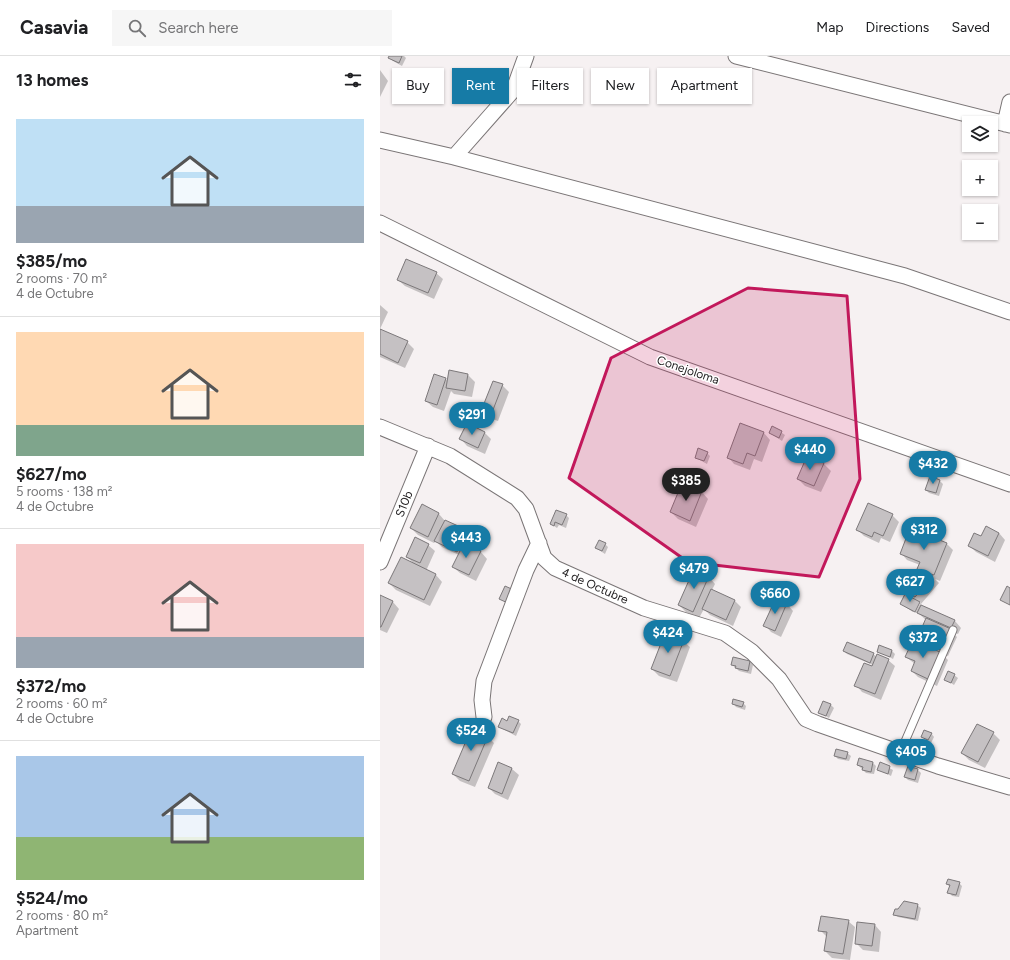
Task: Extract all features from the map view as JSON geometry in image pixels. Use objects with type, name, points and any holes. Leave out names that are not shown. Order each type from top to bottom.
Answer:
[{"type":"street","points":[[454,157],[514,89],[526,56]]},
{"type":"street","points":[[736,56],[1007,124],[1010,102]]},
{"type":"street","points":[[380,140],[454,157],[905,276],[1010,312]]},
{"type":"street","name":"Conejoloma","points":[[380,223],[650,357],[1010,484]]},
{"type":"street","name":"4 de Octubre","points":[[380,427],[450,456],[517,498],[526,509],[544,558],[555,568],[644,608],[725,633],[752,652],[779,679],[806,719],[900,753],[1010,787]]},
{"type":"street","name":"S10b","points":[[380,562],[428,446]]},
{"type":"street","points":[[484,717],[482,700],[484,681],[526,570],[539,543]]},
{"type":"lane","points":[[900,753],[953,630]]},
{"type":"highlighted area","points":[[748,288],[847,296],[860,479],[819,577],[688,562],[569,478],[611,358]]},
{"type":"building","points":[[389,56],[402,56],[399,63],[388,58]]},
{"type":"building","points":[[406,259],[437,272],[428,293],[397,280]]},
{"type":"building","points":[[380,329],[408,341],[398,363],[380,354]]},
{"type":"building","points":[[449,370],[468,374],[465,391],[446,388]]},
{"type":"building","points":[[434,374],[446,378],[437,405],[425,401]]},
{"type":"building","points":[[493,381],[503,384],[491,415],[481,411]]},
{"type":"building","points":[[467,423],[485,432],[478,448],[459,439]]},
{"type":"building","points":[[740,423],[764,432],[755,456],[747,453],[743,464],[727,458]]},
{"type":"building","points":[[772,426],[782,431],[779,438],[769,433]]},
{"type":"building","points":[[698,448],[708,452],[704,461],[695,458]]},
{"type":"building","points":[[807,456],[824,463],[814,486],[797,479]]},
{"type":"building","points":[[930,476],[940,480],[936,493],[925,490]]},
{"type":"building","points":[[682,483],[702,491],[690,521],[670,512]]},
{"type":"building","points":[[868,503],[893,514],[883,536],[874,532],[872,537],[856,530]]},
{"type":"building","points":[[422,504],[439,513],[428,537],[410,528]]},
{"type":"building","points":[[556,510],[567,514],[562,525],[555,522],[554,526],[550,524]]},
{"type":"building","points":[[445,520],[467,530],[457,552],[434,541]]},
{"type":"building","points":[[986,526],[999,533],[988,556],[968,546],[974,533],[981,536]]},
{"type":"building","points":[[910,528],[947,543],[934,575],[917,569],[920,562],[900,554]]},
{"type":"building","points":[[415,537],[429,544],[420,563],[406,557]]},
{"type":"building","points":[[599,540],[606,543],[602,551],[595,548]]},
{"type":"building","points":[[464,543],[481,551],[469,575],[452,567]]},
{"type":"building","points":[[401,557],[436,574],[424,600],[388,583]]},
{"type":"building","points":[[694,569],[709,576],[693,612],[678,605]]},
{"type":"building","points":[[915,570],[933,576],[915,597],[905,592]]},
{"type":"building","points":[[505,586],[516,591],[510,604],[499,599]]},
{"type":"building","points":[[1007,586],[1010,588],[1010,605],[1000,600]]},
{"type":"building","points":[[711,589],[735,600],[726,620],[702,609]]},
{"type":"building","points":[[905,594],[920,602],[915,612],[900,604]]},
{"type":"building","points":[[380,595],[393,601],[381,627],[380,627]]},
{"type":"building","points":[[776,598],[787,603],[775,631],[763,626]]},
{"type":"building","points":[[921,605],[955,620],[951,628],[917,613]]},
{"type":"building","points":[[926,618],[951,629],[941,650],[917,639]]},
{"type":"building","points":[[665,633],[684,640],[670,676],[651,669]]},
{"type":"building","points":[[913,640],[942,653],[930,680],[911,671],[915,661],[905,657]]},
{"type":"building","points":[[847,642],[874,653],[870,663],[843,651]]},
{"type":"building","points":[[879,645],[892,650],[890,657],[877,652]]},
{"type":"building","points":[[877,654],[889,659],[875,694],[854,686],[864,663],[872,666]]},
{"type":"building","points":[[733,657],[750,661],[748,671],[735,668],[736,666],[731,665]]},
{"type":"building","points":[[948,671],[955,674],[951,683],[944,680]]},
{"type":"building","points":[[733,699],[744,702],[742,707],[732,704]]},
{"type":"building","points":[[823,701],[831,704],[826,716],[818,713]]},
{"type":"building","points":[[509,716],[519,720],[513,733],[498,727],[502,718],[507,721]]},
{"type":"building","points":[[475,720],[484,724],[480,733],[488,736],[469,781],[452,774]]},
{"type":"building","points":[[977,724],[994,732],[978,762],[961,753]]},
{"type":"building","points":[[924,730],[932,733],[928,740],[921,737]]},
{"type":"building","points":[[836,749],[848,752],[846,759],[834,756]]},
{"type":"building","points":[[859,758],[873,762],[871,772],[862,770],[863,767],[857,765]]},
{"type":"building","points":[[498,762],[512,768],[502,794],[488,788]]},
{"type":"building","points":[[880,762],[890,766],[888,774],[877,770]]},
{"type":"building","points":[[908,766],[918,769],[915,780],[904,777]]},
{"type":"building","points":[[948,879],[960,882],[956,895],[947,893],[950,885],[946,884]]},
{"type":"building","points":[[904,901],[918,904],[915,919],[893,915],[895,909],[898,909]]},
{"type":"building","points":[[821,916],[849,920],[843,954],[824,951],[827,932],[818,931]]},
{"type":"building","points":[[857,922],[875,924],[872,946],[855,944]]}]
